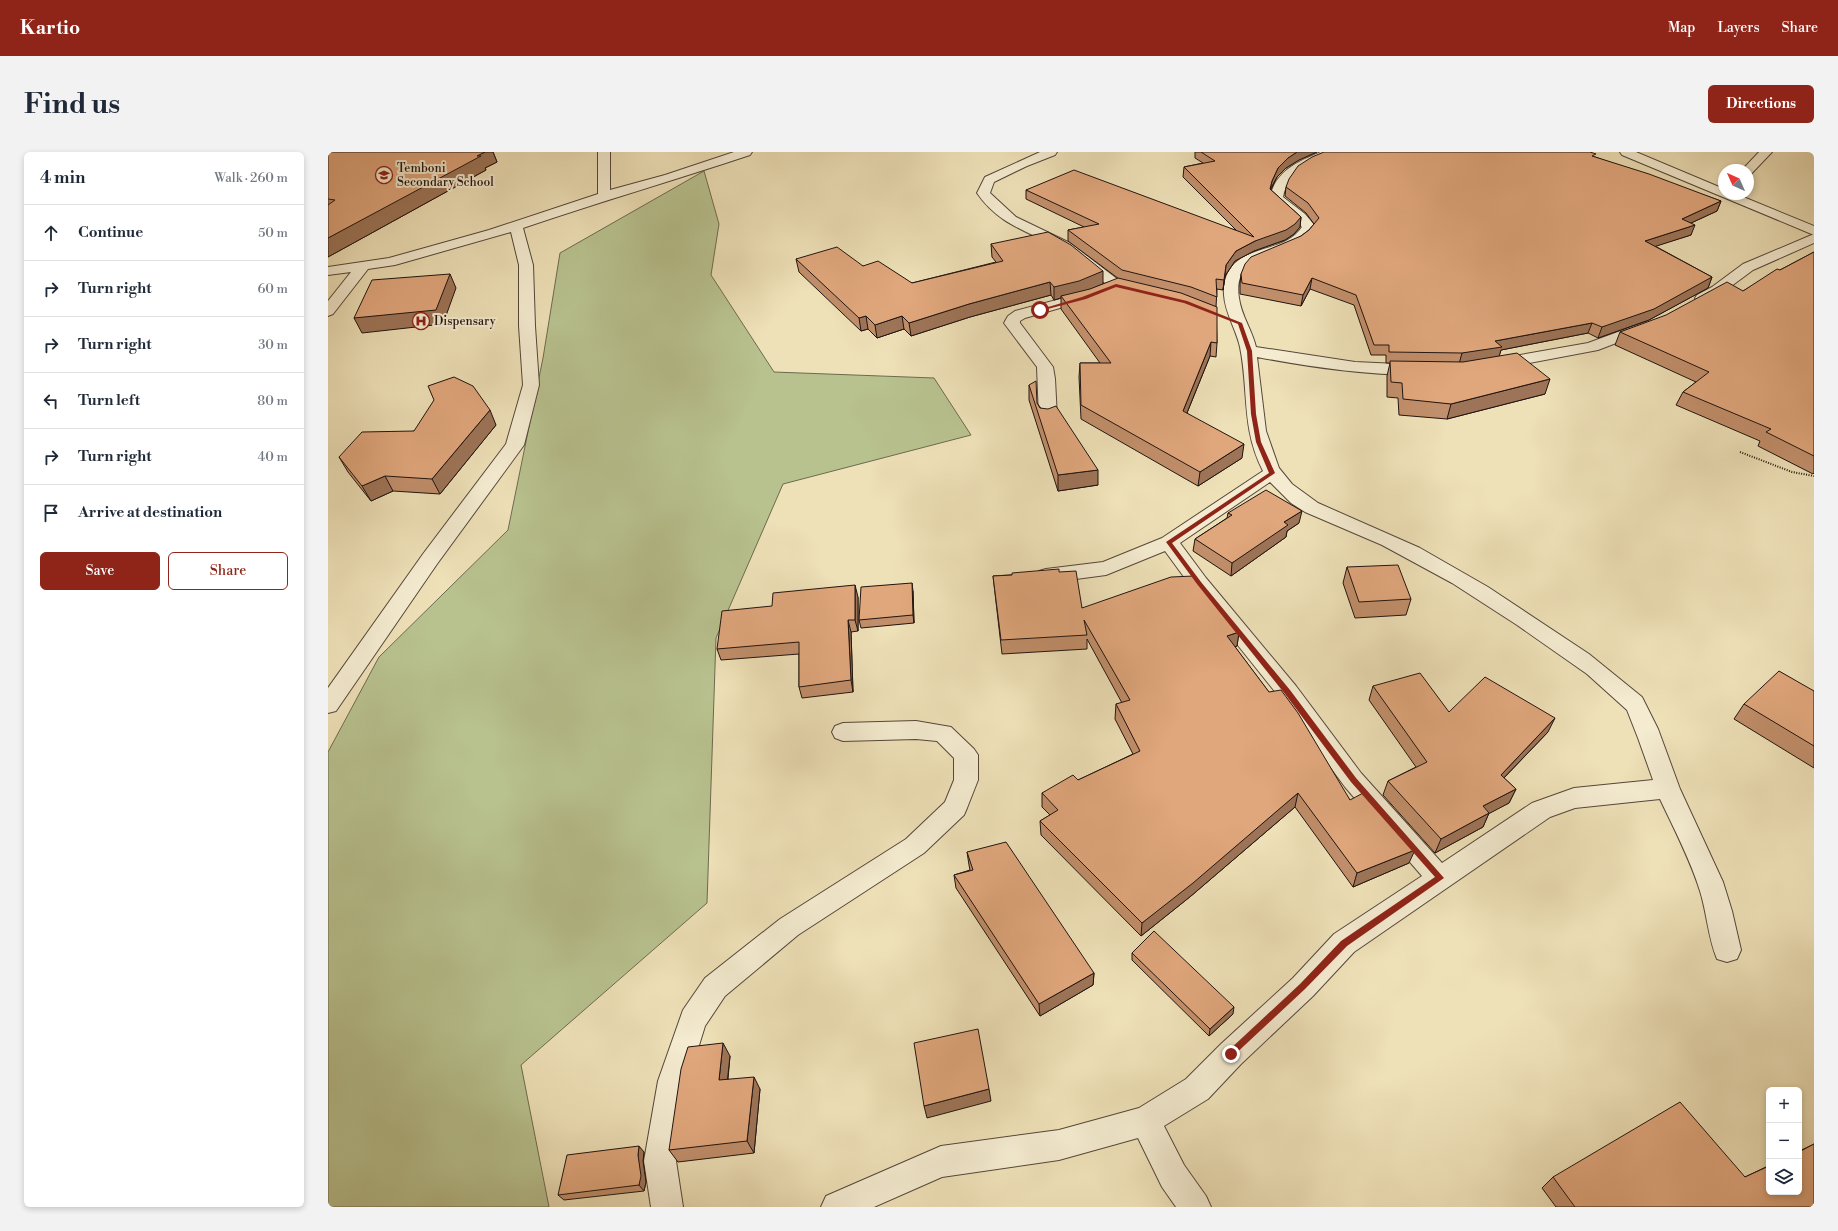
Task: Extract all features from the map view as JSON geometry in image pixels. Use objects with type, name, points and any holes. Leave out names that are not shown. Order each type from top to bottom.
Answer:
[{"type":"street","points":[[604,152],[604,196]]},
{"type":"street","points":[[328,271],[390,262],[434,250],[604,196],[669,178],[746,152]]},
{"type":"street","points":[[1051,152],[1023,163],[989,180],[983,193],[995,206],[1012,220],[1065,246],[1116,285],[1150,294]]},
{"type":"street","points":[[1331,152],[1288,172],[1281,180],[1276,191],[1276,198],[1300,217],[1309,227],[1306,233],[1299,239],[1273,252],[1254,257],[1240,264],[1233,278],[1231,299],[1249,351],[1254,421],[1258,442],[1272,473],[1288,492],[1312,507],[1347,525],[1386,539],[1438,565],[1499,601],[1600,672],[1634,703],[1651,738],[1668,788],[1707,874],[1720,912],[1727,950]]},
{"type":"street","points":[[1626,152],[1718,190]]},
{"type":"street","points":[[1754,164],[1766,152]]},
{"type":"street","points":[[1742,200],[1814,231]]},
{"type":"street","points":[[328,705],[430,558],[515,445],[531,385],[527,326],[526,265],[516,225]]},
{"type":"street","points":[[1688,307],[1718,290],[1748,267],[1814,238]]},
{"type":"street","points":[[328,311],[363,266]]},
{"type":"street","points":[[1048,418],[1047,379],[1045,367],[1012,323],[1013,319],[1020,314],[1084,298],[1116,285]]},
{"type":"street","points":[[1220,316],[1240,323]]},
{"type":"street","points":[[1481,366],[1592,347],[1662,320]]},
{"type":"street","points":[[1249,351],[1328,365],[1393,370],[1437,370]]},
{"type":"street","points":[[1030,577],[1106,568],[1169,542],[1272,473]]},
{"type":"street","points":[[1169,542],[1199,583],[1288,692],[1353,780],[1440,878]]},
{"type":"street","points":[[667,1207],[660,1161],[673,1081],[693,1020],[715,987],[789,927],[915,846],[955,808],[966,780],[966,755],[943,733],[916,730],[844,732]]},
{"type":"street","points":[[837,1207],[941,1162],[1059,1146],[1145,1122],[1197,1089],[1231,1054],[1302,987],[1344,943],[1541,810],[1574,798],[1668,788]]},
{"type":"street","points":[[1145,1122],[1173,1176],[1195,1207]]},
{"type":"path","points":[[1740,452],[1792,472],[1814,476]]},
{"type":"green space","points":[[704,171],[719,224],[711,275],[774,372],[934,378],[971,435],[783,484],[716,638],[707,903],[521,1065],[549,1207],[328,1207],[328,752],[379,657],[508,530],[543,358],[560,253]]},
{"type":"building","points":[[328,152],[485,152],[477,156],[481,156],[328,238],[328,205],[335,200],[328,199]]},
{"type":"building","points":[[1201,152],[1297,152],[1288,158],[1278,168],[1270,189],[1301,217],[1295,224],[1286,230],[1255,241],[1236,251],[1226,265],[1224,280],[1216,279],[1217,297],[1191,287],[1122,270],[1068,230],[1099,224],[1026,190],[1074,170],[1254,237],[1184,167],[1215,161]]},
{"type":"building","points":[[1324,152],[1590,152],[1596,154],[1592,156],[1649,174],[1721,201],[1682,219],[1695,225],[1645,241],[1712,277],[1654,309],[1602,327],[1592,323],[1495,341],[1502,347],[1462,353],[1389,352],[1389,345],[1374,345],[1356,295],[1312,278],[1303,295],[1242,283],[1241,274],[1245,264],[1251,257],[1301,236],[1309,230],[1319,218],[1308,203],[1286,187],[1289,179],[1298,166],[1312,157]]},
{"type":"building","points":[[1048,232],[1071,245],[1103,271],[1079,281],[1054,287],[1050,282],[969,304],[909,323],[902,316],[875,325],[866,316],[859,318],[796,259],[837,247],[863,266],[878,261],[912,283],[1003,261],[991,244]]},
{"type":"building","points":[[1814,252],[1814,456],[1766,432],[1771,429],[1683,392],[1709,372],[1620,332],[1666,315],[1727,282],[1743,291],[1777,269],[1780,270]]},
{"type":"building","points":[[450,274],[436,310],[354,318],[372,280]]},
{"type":"building","points":[[1118,278],[1181,293],[1217,307],[1217,343],[1211,342],[1183,411],[1244,444],[1200,472],[1081,405],[1080,363],[1111,363],[1061,296],[1090,289]]},
{"type":"building","points":[[1517,353],[1550,379],[1451,404],[1403,399],[1402,383],[1391,382],[1390,361],[1463,362]]},
{"type":"building","points":[[454,377],[473,386],[490,410],[432,479],[385,476],[362,486],[339,457],[362,432],[414,431],[434,400],[428,386]]},
{"type":"building","points":[[1036,381],[1037,403],[1040,408],[1048,409],[1056,406],[1098,470],[1058,475],[1029,385]]},
{"type":"building","points":[[1266,490],[1302,511],[1284,522],[1288,525],[1232,563],[1195,539],[1232,515],[1228,513]]},
{"type":"building","points":[[1398,565],[1411,599],[1359,602],[1347,567]]},
{"type":"building","points":[[1059,569],[1059,572],[1076,571],[1082,608],[1171,577],[1194,576],[1239,632],[1227,636],[1269,692],[1281,690],[1298,713],[1350,800],[1365,792],[1415,850],[1357,873],[1298,793],[1193,883],[1142,923],[1040,821],[1058,810],[1042,793],[1073,775],[1078,780],[1140,751],[1116,704],[1130,700],[1084,620],[1087,635],[1001,640],[993,576]]},
{"type":"building","points":[[912,583],[913,615],[859,620],[861,587]]},
{"type":"building","points":[[855,585],[855,620],[848,620],[851,680],[799,687],[799,642],[717,649],[722,611],[772,606],[773,593]]},
{"type":"building","points":[[1779,671],[1814,691],[1814,746],[1744,704]]},
{"type":"building","points":[[1420,673],[1449,712],[1485,677],[1555,718],[1501,775],[1516,789],[1483,806],[1489,813],[1441,839],[1388,781],[1427,762],[1373,686]]},
{"type":"building","points":[[1006,842],[1094,973],[1039,1004],[954,875],[973,870],[967,852]]},
{"type":"building","points":[[1154,931],[1234,1007],[1210,1029],[1132,953]]},
{"type":"building","points":[[978,1029],[989,1089],[924,1106],[914,1043]]},
{"type":"building","points":[[723,1043],[719,1080],[754,1077],[747,1141],[669,1150],[681,1069],[688,1047]]},
{"type":"building","points":[[1680,1102],[1745,1177],[1766,1167],[1766,1195],[1802,1195],[1802,1150],[1814,1144],[1814,1205],[1811,1207],[1575,1207],[1553,1177]]},
{"type":"building","points":[[639,1146],[638,1155],[641,1176],[639,1185],[558,1195],[567,1155]]},
{"type":"place","name":"Temboni Secondary School","points":[[384,175]]},
{"type":"place","name":"Dispensary","points":[[421,321]]},
{"type":"route","points":[[1040,310],[1084,298],[1116,285],[1185,302],[1240,323],[1249,351],[1253,414],[1258,442],[1272,473],[1169,542],[1199,583],[1288,692],[1353,780],[1440,878],[1344,943],[1302,987],[1231,1054]]}]
